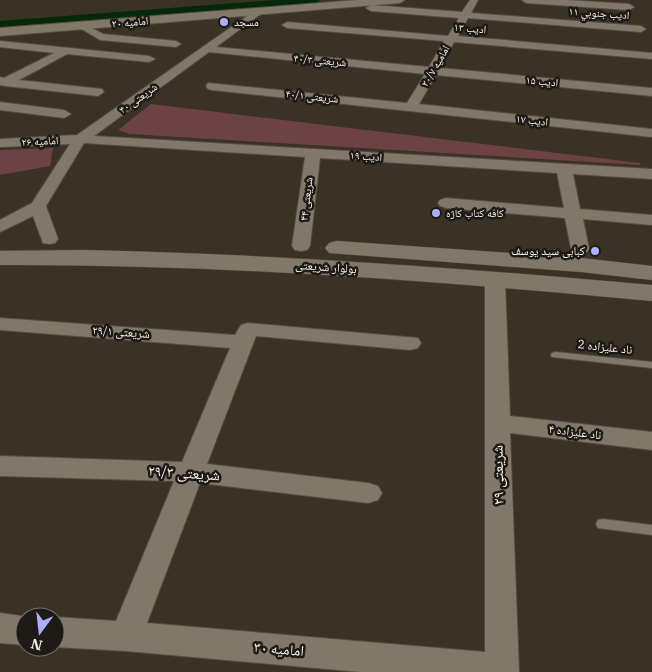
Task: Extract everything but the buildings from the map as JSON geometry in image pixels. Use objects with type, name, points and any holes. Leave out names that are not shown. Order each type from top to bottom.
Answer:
[{"type":"main road","name":"بولوار شریعتی","points":[[0,240],[49,239],[301,246],[581,265],[652,273]]},
{"type":"main road","name":"بولوار شریعتی","points":[[0,258],[261,262],[495,279],[652,293]]},
{"type":"street","points":[[260,11],[275,0]]},
{"type":"street","name":"امامیه ۲۰","points":[[0,32],[400,0]]},
{"type":"street","name":"امامیه ۲۰/۷","points":[[412,107],[474,0]]},
{"type":"street","points":[[526,0],[630,7]]},
{"type":"street","name":"ادیب جنوبي ١١","points":[[371,8],[641,29]]},
{"type":"street","name":"شریعتی ۴۰","points":[[0,227],[38,206],[80,139],[260,11]]},
{"type":"street","points":[[83,26],[100,37],[176,44]]},
{"type":"street","name":"ادیب ۱۳","points":[[287,26],[652,56]]},
{"type":"street","points":[[0,44],[149,59]]},
{"type":"street","name":"شریعتی ۴۰/۳","points":[[206,49],[433,71]]},
{"type":"street","points":[[2,82],[65,51]]},
{"type":"street","name":"ادیب ۱۵","points":[[433,71],[652,92]]},
{"type":"street","points":[[2,82],[98,92]]},
{"type":"street","name":"شریعتی ۴۰/۱","points":[[212,86],[412,107]]},
{"type":"street","points":[[0,106],[64,114]]},
{"type":"street","name":"ادیب ۱۷","points":[[412,107],[652,133]]},
{"type":"street","name":"امامیه ۲۶","points":[[0,143],[80,139]]},
{"type":"street","name":"ادیب ۱۹","points":[[80,139],[652,174]]},
{"type":"street","name":"شریعتی ۴۴","points":[[301,246],[313,153]]},
{"type":"street","points":[[564,168],[575,214],[580,249]]},
{"type":"street","points":[[446,203],[652,220]]},
{"type":"street","points":[[38,206],[49,239]]},
{"type":"street","name":"شریعتی ۲۹","points":[[495,279],[502,671]]},
{"type":"street","name":"شریعتی ۲۹/۱","points":[[0,324],[410,343]]},
{"type":"street","points":[[126,636],[245,335]]},
{"type":"street","name":"ناد علیزاده ۴","points":[[497,423],[652,441]]},
{"type":"street","name":"شریعتی ۲۹/۳","points":[[0,466],[191,472],[368,493]]},
{"type":"street","points":[[0,628],[15,629]]},
{"type":"street","name":"امامیه ۳۰","points":[[65,633],[126,636],[502,671]]},
{"type":"lane","name":"ناد علیزاده 2","points":[[556,355],[652,365]]},
{"type":"lane","points":[[603,524],[652,530]]},
{"type":"shaded area","points":[[151,104],[640,163],[640,165],[129,134],[118,130]]},
{"type":"shaded area","points":[[53,148],[50,166],[0,175],[0,150]]},
{"type":"waterway","points":[[0,24],[316,0]]},
{"type":"place","name":"مسجد","points":[[224,22]]},
{"type":"place","name":"کافه کتاب کاژه","points":[[436,213]]},
{"type":"place","name":"کبابی سید یوسف","points":[[595,251]]}]
